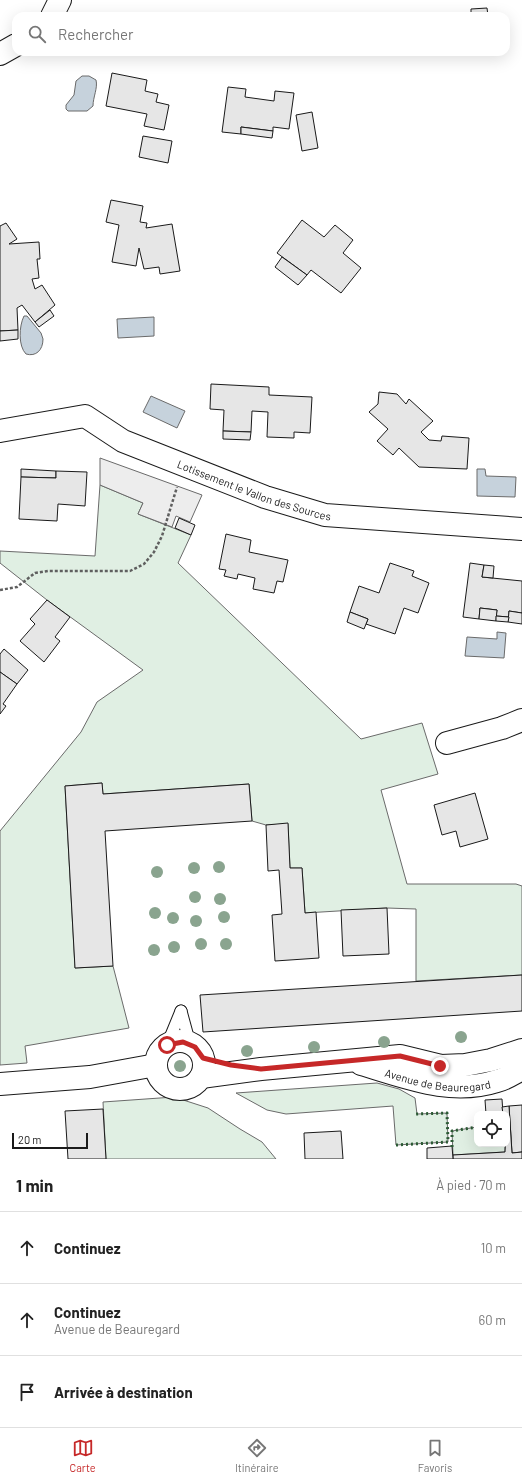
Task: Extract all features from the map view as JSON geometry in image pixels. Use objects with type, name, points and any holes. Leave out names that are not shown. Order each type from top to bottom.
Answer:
[{"type":"street","points":[[54,12],[60,0]]},
{"type":"street","points":[[0,54],[12,47]]},
{"type":"street","name":"Lotissement le Vallon des Sources","points":[[0,431],[85,416],[123,441],[265,497],[325,515],[522,529]]},
{"type":"street","points":[[447,744],[502,728],[522,720]]},
{"type":"street","points":[[183,1042],[198,1060],[189,1088],[174,1088],[167,1085],[161,1080],[156,1065],[161,1050],[167,1045],[183,1042]]},
{"type":"street","name":"Avenue de Beauregard","points":[[198,1060],[261,1069],[352,1062],[400,1056],[440,1066],[465,1065],[491,1060],[522,1050]]},
{"type":"street","name":"Avenue de Beauregard","points":[[352,1062],[439,1086],[468,1087],[498,1081],[522,1069]]},
{"type":"street","points":[[0,1084],[90,1077],[156,1065]]},
{"type":"street","points":[[90,1077],[167,1085]]},
{"type":"lane","points":[[167,1045],[181,1011],[198,1060]]},
{"type":"path","points":[[0,590],[17,587],[35,573],[48,570],[130,571],[144,564],[154,552],[162,536],[184,465]]},
{"type":"green space","points":[[100,485],[143,503],[138,514],[191,535],[178,563],[361,739],[422,723],[438,774],[381,790],[407,884],[516,884],[522,886],[522,975],[416,981],[416,909],[387,908],[305,913],[302,868],[290,868],[288,824],[266,825],[252,821],[249,784],[103,794],[102,783],[65,786],[75,968],[113,966],[129,1028],[25,1046],[27,1063],[0,1065],[0,831],[81,732],[97,702],[143,670],[47,600],[0,563],[0,551],[95,556]]},
{"type":"green space","points":[[377,1083],[399,1089],[415,1098],[417,1114],[447,1113],[448,1142],[396,1145],[393,1106],[286,1114],[267,1110],[236,1093]]},
{"type":"green space","points":[[174,1097],[208,1108],[262,1142],[276,1159],[106,1159],[103,1102]]},
{"type":"green space","points":[[474,1127],[474,1147],[505,1147],[505,1152],[453,1155],[452,1131]]},
{"type":"shaded area","points":[[82,76],[89,76],[96,80],[93,106],[87,111],[68,111],[66,109],[66,105],[74,95],[76,81]]},
{"type":"shaded area","points":[[24,316],[27,316],[41,333],[43,339],[42,346],[38,352],[30,355],[26,354],[23,350],[20,336]]},
{"type":"shaded area","points":[[154,317],[154,336],[118,338],[117,319]]},
{"type":"shaded area","points":[[151,396],[185,411],[177,428],[143,412]]},
{"type":"shaded area","points":[[100,458],[202,495],[190,522],[176,516],[172,527],[138,514],[143,503],[100,485]]},
{"type":"shaded area","points":[[477,469],[485,469],[486,476],[516,477],[515,497],[477,496]]},
{"type":"shaded area","points":[[497,632],[506,633],[504,658],[465,656],[467,637],[497,639]]},
{"type":"building","points":[[487,8],[488,12],[471,12],[471,9]]},
{"type":"building","points":[[112,73],[147,80],[145,91],[158,94],[156,102],[169,105],[164,130],[144,126],[147,114],[106,106]]},
{"type":"building","points":[[228,87],[246,89],[245,97],[274,101],[275,91],[294,93],[289,129],[273,127],[273,131],[241,127],[241,134],[222,132]]},
{"type":"building","points":[[312,112],[318,148],[302,151],[296,115]]},
{"type":"building","points":[[241,127],[273,131],[272,138],[241,134]]},
{"type":"building","points":[[143,136],[172,141],[168,163],[139,157]]},
{"type":"building","points":[[111,200],[143,206],[140,222],[147,223],[146,228],[172,224],[180,271],[160,274],[159,267],[144,269],[139,248],[136,266],[112,262],[119,225],[106,222]]},
{"type":"building","points":[[302,220],[324,237],[335,225],[353,240],[343,253],[361,268],[341,293],[311,270],[307,275],[277,253]]},
{"type":"building","points":[[6,223],[17,239],[9,244],[39,242],[40,259],[37,259],[39,278],[32,279],[35,289],[42,285],[55,305],[35,322],[22,305],[17,308],[18,330],[0,331],[0,226]]},
{"type":"building","points":[[282,257],[307,275],[298,285],[275,267]]},
{"type":"building","points":[[50,310],[54,316],[39,327],[35,322]]},
{"type":"building","points":[[18,330],[18,339],[0,341],[0,331]]},
{"type":"building","points":[[211,384],[269,387],[269,395],[312,397],[310,433],[294,432],[294,438],[267,437],[268,412],[252,411],[251,432],[223,431],[224,410],[210,409]]},
{"type":"building","points":[[379,392],[397,394],[406,404],[409,399],[433,421],[421,432],[429,440],[441,441],[442,436],[469,438],[467,469],[419,467],[399,448],[393,455],[377,441],[388,429],[369,412],[378,404]]},
{"type":"building","points":[[223,431],[251,432],[250,440],[223,439]]},
{"type":"building","points":[[21,469],[56,471],[56,478],[21,477]]},
{"type":"building","points":[[56,471],[87,472],[85,506],[58,504],[57,521],[19,519],[21,477],[56,478]]},
{"type":"building","points":[[179,518],[195,525],[191,535],[175,528]]},
{"type":"building","points":[[226,534],[251,540],[249,552],[288,560],[283,582],[277,581],[274,593],[253,589],[255,578],[238,574],[237,579],[224,576],[226,570],[219,569]]},
{"type":"building","points":[[390,563],[414,571],[412,576],[429,583],[418,613],[404,608],[395,634],[366,624],[368,619],[350,612],[359,586],[379,593]]},
{"type":"building","points":[[470,563],[484,565],[482,577],[522,581],[522,613],[509,611],[509,617],[496,616],[497,610],[480,608],[479,619],[463,617]]},
{"type":"building","points":[[484,565],[494,566],[493,578],[482,577]]},
{"type":"building","points":[[47,600],[70,617],[55,637],[60,641],[44,662],[20,641],[35,624],[30,619]]},
{"type":"building","points":[[480,608],[497,610],[496,621],[479,619]]},
{"type":"building","points":[[509,611],[522,613],[522,624],[508,622]]},
{"type":"building","points":[[350,612],[368,619],[364,629],[347,622]]},
{"type":"building","points":[[496,616],[509,617],[508,622],[496,621]]},
{"type":"building","points":[[4,649],[28,670],[17,684],[0,672],[0,654]]},
{"type":"building","points":[[0,672],[17,684],[3,704],[6,706],[0,714]]},
{"type":"building","points":[[102,783],[103,794],[249,784],[252,821],[105,831],[113,966],[75,968],[65,786]]},
{"type":"building","points":[[475,793],[488,839],[460,847],[456,831],[442,835],[434,805]]},
{"type":"building","points":[[288,823],[290,868],[302,868],[305,913],[316,912],[319,958],[275,961],[272,915],[282,914],[279,870],[268,871],[266,825]]},
{"type":"building","points":[[387,908],[389,954],[343,956],[341,910]]},
{"type":"building","points":[[522,975],[522,1011],[203,1032],[200,995]]},
{"type":"building","points":[[502,1099],[503,1111],[486,1111],[485,1100]]},
{"type":"building","points":[[522,1105],[522,1152],[512,1153],[509,1106]]},
{"type":"building","points":[[509,1106],[509,1111],[503,1111],[502,1107]]},
{"type":"building","points":[[103,1109],[106,1159],[68,1159],[65,1111]]},
{"type":"building","points":[[510,1122],[512,1153],[522,1152],[522,1159],[453,1159],[453,1155],[505,1152],[505,1147],[510,1147]]},
{"type":"building","points":[[341,1131],[343,1159],[305,1159],[304,1133]]},
{"type":"building","points":[[452,1146],[453,1159],[427,1159],[427,1148]]},
{"type":"hedge","points":[[396,1145],[448,1142],[447,1113],[416,1114]]},
{"type":"hedge","points":[[452,1147],[452,1131],[474,1127]]},
{"type":"route","points":[[167,1045],[175,1042],[183,1042],[195,1047],[203,1058],[231,1065],[261,1069],[352,1062],[400,1056],[440,1066]]}]
